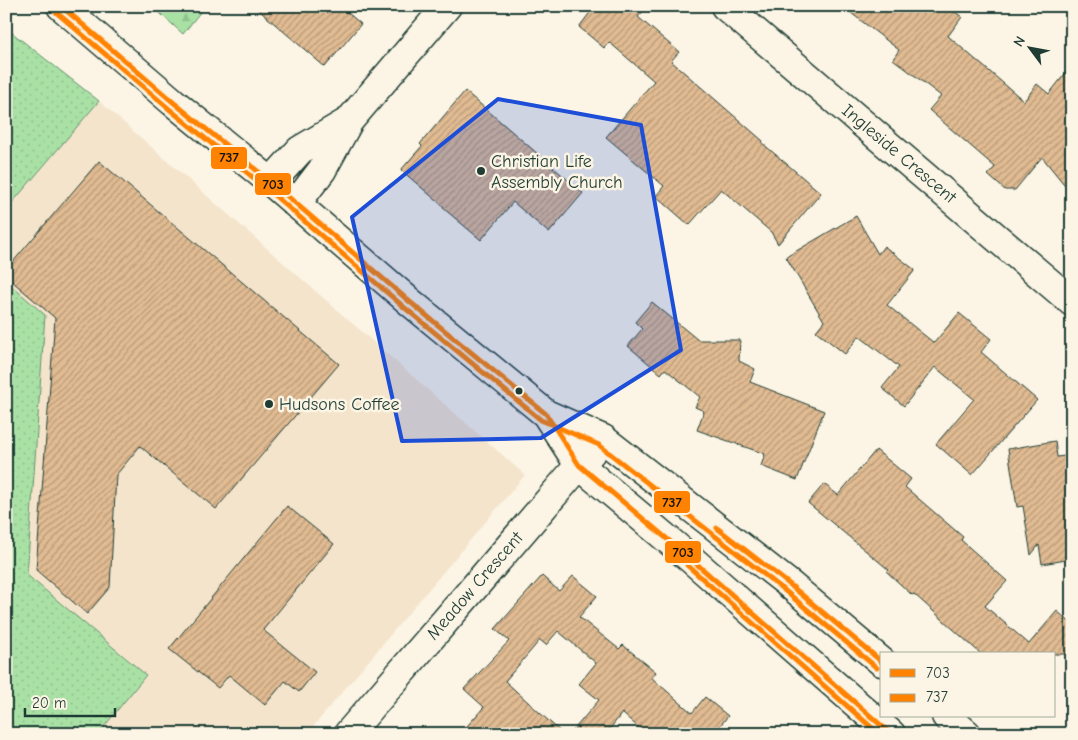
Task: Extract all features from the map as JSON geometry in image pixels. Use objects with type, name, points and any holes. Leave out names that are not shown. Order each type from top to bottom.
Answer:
[{"type":"main road","points":[[61,6],[181,109],[271,182],[410,302],[546,414],[603,439],[789,584],[880,660]]},
{"type":"main road","points":[[296,204],[322,170],[349,121],[447,6]]},
{"type":"main road","name":"Ingleside Crescent","points":[[725,6],[1072,302]]},
{"type":"main road","points":[[271,182],[300,150],[349,121]]},
{"type":"main road","points":[[546,414],[580,465],[691,559],[891,734]]},
{"type":"main road","name":"Meadow Crescent","points":[[348,734],[603,439]]},
{"type":"main road","points":[[691,559],[715,527]]},
{"type":"main road","points":[[948,718],[967,734]]},
{"type":"highlighted area","points":[[498,99],[641,125],[681,350],[541,438],[402,441],[352,217]]},
{"type":"shaded area","points":[[99,101],[525,475],[307,734],[98,734],[146,675],[27,575],[45,315],[6,281],[6,210]]},
{"type":"green space","points":[[152,6],[205,6],[183,34]]},
{"type":"green space","points":[[6,28],[99,101],[6,210]]},
{"type":"green space","points":[[6,281],[45,315],[27,575],[146,675],[98,734],[6,734]]},
{"type":"building","points":[[254,6],[340,6],[361,24],[325,67]]},
{"type":"building","points":[[595,6],[648,6],[638,17],[679,52],[671,61],[821,193],[778,244],[771,232],[721,189],[689,225],[656,196],[664,186],[606,137],[654,81],[609,42],[604,48],[579,27]]},
{"type":"building","points":[[842,6],[947,6],[962,17],[948,36],[1024,101],[1037,84],[1049,94],[1072,65],[1072,194],[1042,157],[1015,190],[1005,190],[988,175],[995,167],[929,110],[941,96],[893,59],[899,50]]},
{"type":"building","points":[[465,91],[583,193],[549,233],[513,202],[481,240],[401,170],[422,146],[420,144]]},
{"type":"building","points":[[99,161],[339,364],[216,509],[140,446],[116,475],[110,587],[87,614],[36,570],[55,318],[6,276],[6,270]]},
{"type":"building","points":[[856,216],[878,254],[884,246],[915,270],[887,305],[934,343],[959,313],[991,339],[981,352],[1037,400],[972,475],[936,444],[974,399],[935,367],[904,406],[882,388],[899,367],[859,336],[845,354],[816,331],[824,321],[786,257]]},
{"type":"building","points":[[652,302],[698,340],[740,340],[739,361],[755,369],[750,382],[824,411],[797,480],[761,466],[765,454],[697,430],[704,411],[695,407],[700,397],[665,369],[661,374],[628,346],[642,329],[635,322]]},
{"type":"building","points":[[1055,441],[1057,457],[1072,455],[1072,559],[1042,564],[1039,545],[1031,555],[1023,506],[1017,507],[1008,449]]},
{"type":"building","points":[[876,450],[911,479],[905,487],[963,537],[961,540],[1007,581],[985,606],[1029,644],[1057,611],[1072,624],[1072,654],[1056,654],[1056,652],[979,652],[914,594],[912,595],[887,572],[889,570],[808,503],[824,484],[838,495]]},
{"type":"building","points":[[287,506],[334,544],[263,630],[315,672],[299,692],[285,681],[265,705],[229,675],[218,688],[169,649]]},
{"type":"building","points":[[542,576],[559,591],[573,576],[597,596],[579,617],[619,649],[623,645],[656,672],[652,678],[692,713],[705,697],[728,716],[715,734],[646,734],[622,713],[606,734],[570,734],[599,700],[579,684],[596,663],[558,631],[546,645],[540,640],[505,681],[563,734],[460,734],[484,707],[464,689],[509,641],[495,629]]},
{"type":"transit line","name":"703","points":[[61,6],[173,102],[271,182],[410,302],[546,414],[579,465],[691,559],[891,734]]},
{"type":"transit line","name":"737","points":[[56,12],[168,108],[266,188],[405,308],[541,420],[599,445],[784,590],[877,668]]},
{"type":"transit line","name":"703","points":[[717,528],[789,584],[880,660]]},
{"type":"transit line","name":"737","points":[[687,565],[879,734]]},
{"type":"place","name":"Christian Life Assembly Church","points":[[481,171]]},
{"type":"place","name":"Hudsons Coffee","points":[[269,404]]}]
